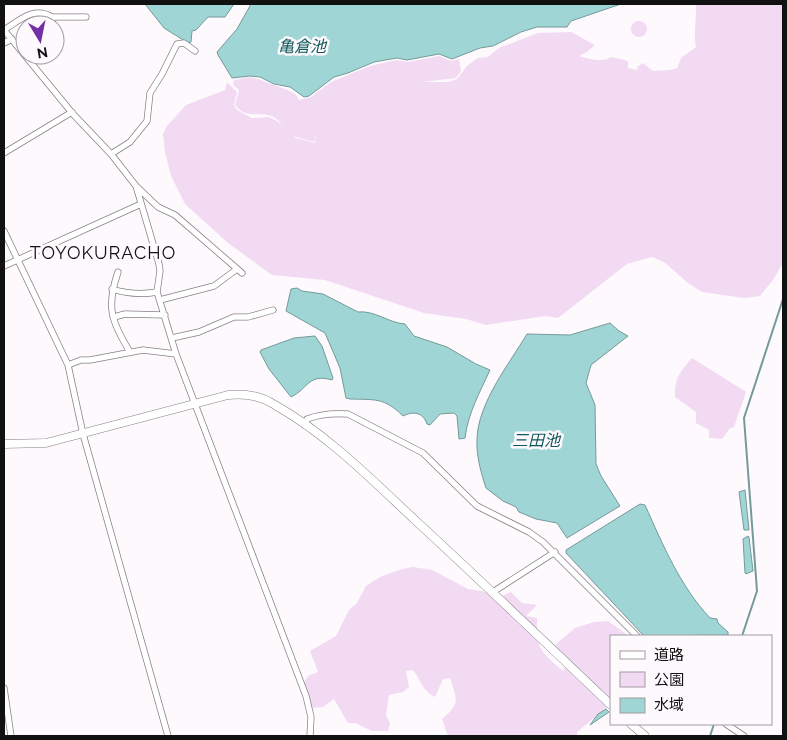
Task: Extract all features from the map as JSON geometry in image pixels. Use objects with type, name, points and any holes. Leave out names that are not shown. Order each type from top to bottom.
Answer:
[{"type":"street","points":[[26,15],[36,12],[49,15]]},
{"type":"street","points":[[65,17],[86,17]]},
{"type":"street","points":[[15,23],[4,30],[15,42]]},
{"type":"street","points":[[4,43],[12,39]]},
{"type":"street","points":[[111,154],[130,142],[147,120],[150,93],[177,44],[184,43],[195,51]]},
{"type":"street","points":[[35,65],[72,112],[111,154],[136,186],[158,207],[175,215],[240,271],[214,286],[160,300]]},
{"type":"street","points":[[4,153],[72,112]]},
{"type":"street","points":[[136,186],[159,264],[157,292],[176,354],[306,696],[311,717],[310,736]]},
{"type":"street","points":[[4,266],[141,204]]},
{"type":"street","points":[[4,231],[68,365],[83,434],[168,736]]},
{"type":"street","points":[[118,272],[110,302],[122,338],[130,352]]},
{"type":"street","points":[[112,290],[131,294],[157,292]]},
{"type":"street","points":[[172,338],[199,332],[234,317],[248,317],[273,310]]},
{"type":"street","points":[[114,317],[125,314],[165,315]]},
{"type":"street","points":[[68,365],[81,360],[143,350],[176,354]]},
{"type":"street","points":[[4,444],[46,443],[228,395],[248,394],[275,404],[341,452],[493,592],[610,704]]},
{"type":"street","points":[[305,425],[307,419],[314,417],[337,413],[348,414],[423,453],[477,506],[529,532],[555,552],[636,635]]},
{"type":"street","points":[[493,592],[555,552]]},
{"type":"street","points":[[4,688],[11,736]]},
{"type":"street","points":[[632,725],[645,736]]},
{"type":"street","points":[[728,725],[744,736]]},
{"type":"green space","points":[[696,4],[783,4],[783,263],[773,280],[760,296],[744,298],[702,292],[688,283],[664,262],[652,257],[627,264],[558,318],[545,316],[486,325],[466,319],[424,313],[325,280],[272,275],[228,243],[185,204],[171,176],[163,134],[167,126],[186,105],[225,90],[227,82],[237,92],[234,105],[237,110],[252,118],[269,117],[282,124],[271,116],[248,114],[239,110],[235,105],[239,90],[233,85],[234,80],[250,77],[258,79],[290,91],[299,100],[311,97],[331,82],[370,66],[396,60],[408,62],[439,56],[451,61],[459,59],[461,71],[456,78],[422,82],[449,82],[457,79],[467,66],[478,58],[488,57],[499,48],[538,33],[571,32],[595,45],[579,56],[595,60],[611,57],[625,60],[628,62],[628,68],[637,70],[638,66],[643,63],[653,71],[670,70],[677,68],[681,58],[696,47]],"holes":[[[316,133],[315,143],[296,138],[292,134],[314,142]]]},
{"type":"green space","points":[[639,21],[645,23],[647,29],[645,35],[639,37],[633,35],[631,29],[633,23]]},
{"type":"green space","points":[[692,358],[746,392],[734,427],[730,428],[722,439],[709,438],[709,430],[696,423],[696,412],[675,397],[679,376]]},
{"type":"green space","points":[[413,567],[432,570],[468,589],[500,597],[511,592],[522,603],[537,605],[526,616],[537,618],[541,649],[563,671],[569,662],[554,646],[575,628],[594,622],[608,621],[628,635],[610,635],[610,705],[577,732],[577,736],[448,736],[442,719],[452,709],[456,701],[450,678],[443,679],[435,697],[425,689],[413,670],[406,671],[409,687],[403,692],[389,695],[386,715],[390,723],[388,731],[372,731],[355,723],[348,723],[334,699],[323,707],[312,708],[304,683],[308,676],[318,672],[310,651],[336,636],[349,610],[357,603],[366,586],[380,577]]},
{"type":"water","points":[[145,4],[234,4],[225,17],[208,17],[196,30],[192,31],[191,42],[188,43],[164,28]]},
{"type":"water","name":"亀倉池","points":[[251,4],[621,4],[571,21],[567,27],[537,27],[521,32],[493,46],[480,48],[452,59],[439,54],[407,60],[397,58],[374,62],[334,77],[309,96],[304,97],[290,87],[274,84],[260,77],[232,78],[218,55],[217,52],[237,29]]},
{"type":"water","points":[[297,288],[302,291],[323,294],[358,312],[370,313],[405,324],[414,336],[447,347],[490,370],[472,411],[465,438],[459,439],[457,416],[454,413],[440,414],[430,425],[420,415],[410,413],[403,416],[390,405],[379,401],[346,398],[340,368],[325,333],[286,311],[291,289]]},
{"type":"water","name":"三田池","points":[[610,323],[628,336],[591,365],[586,383],[595,405],[596,464],[601,476],[620,506],[567,538],[557,523],[536,519],[519,512],[516,507],[503,501],[486,488],[477,451],[479,425],[496,384],[527,334],[570,335]]},
{"type":"water","points":[[315,336],[322,346],[333,378],[332,380],[324,378],[313,380],[291,397],[269,369],[260,352],[294,338]]},
{"type":"water","points":[[745,490],[749,530],[744,530],[739,492]]},
{"type":"water","points":[[640,504],[645,505],[681,579],[699,606],[710,618],[717,619],[718,623],[728,632],[728,635],[643,635],[566,553],[566,550]]},
{"type":"water","points":[[748,536],[753,571],[746,574],[743,539]]},
{"type":"water","points":[[606,709],[609,712],[590,725],[598,714]]},
{"type":"waterway","points":[[742,635],[757,591],[744,418],[783,299]]},
{"type":"waterway","points":[[710,736],[714,725]]},
{"type":"district","name":"TOYOKURACHO","points":[[103,253]]}]
